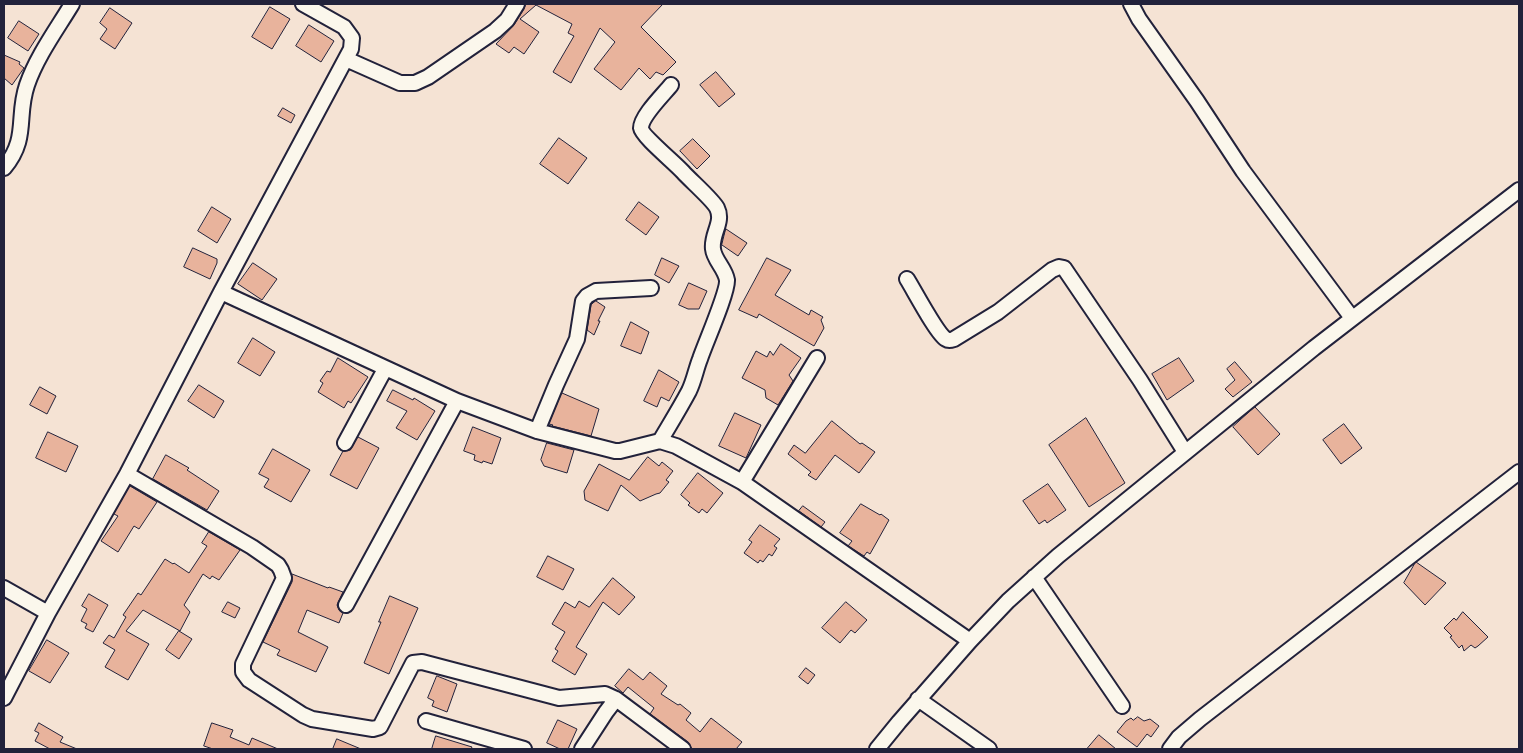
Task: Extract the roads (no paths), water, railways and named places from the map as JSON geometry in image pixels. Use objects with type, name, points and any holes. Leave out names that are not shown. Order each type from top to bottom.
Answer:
[{"type":"street","points":[[4,168],[19,144],[23,100],[32,73],[72,4]]},
{"type":"street","points":[[4,698],[48,614],[127,474],[221,292],[351,50],[352,38],[344,27],[303,4]]},
{"type":"street","points":[[346,60],[400,84],[415,83],[428,77],[495,32],[507,20],[517,4]]},
{"type":"street","points":[[1131,4],[1139,19],[1197,101],[1243,171],[1352,318]]},
{"type":"street","points":[[660,440],[690,390],[724,294],[727,280],[724,270],[713,250],[719,217],[716,207],[693,184],[677,164],[645,136],[641,128],[644,118],[671,85]]},
{"type":"street","points":[[877,749],[918,699],[970,641],[1008,601],[1058,556],[1314,348],[1519,190]]},
{"type":"street","points":[[906,279],[939,332],[946,339],[954,340],[998,312],[1052,270],[1060,267],[1064,268],[1140,380],[1185,452]]},
{"type":"street","points":[[537,431],[577,339],[583,301],[587,296],[596,291],[651,288]]},
{"type":"street","points":[[221,292],[385,369],[457,400],[537,431],[615,451],[660,440],[676,446],[742,482],[970,641]]},
{"type":"street","points":[[742,482],[817,358]]},
{"type":"street","points":[[344,443],[385,369]]},
{"type":"street","points":[[346,605],[457,400]]},
{"type":"street","points":[[1170,749],[1179,737],[1200,719],[1519,472]]},
{"type":"street","points":[[127,474],[252,547],[278,565],[284,578],[242,664],[243,672],[249,680],[261,689],[312,719],[373,729],[380,727],[414,663],[422,662],[559,698],[605,694],[616,699],[682,749]]},
{"type":"street","points":[[1034,577],[1122,706]]},
{"type":"street","points":[[4,588],[48,614]]},
{"type":"street","points":[[582,749],[616,699]]},
{"type":"street","points":[[918,699],[989,749]]},
{"type":"street","points":[[426,721],[524,749]]}]
